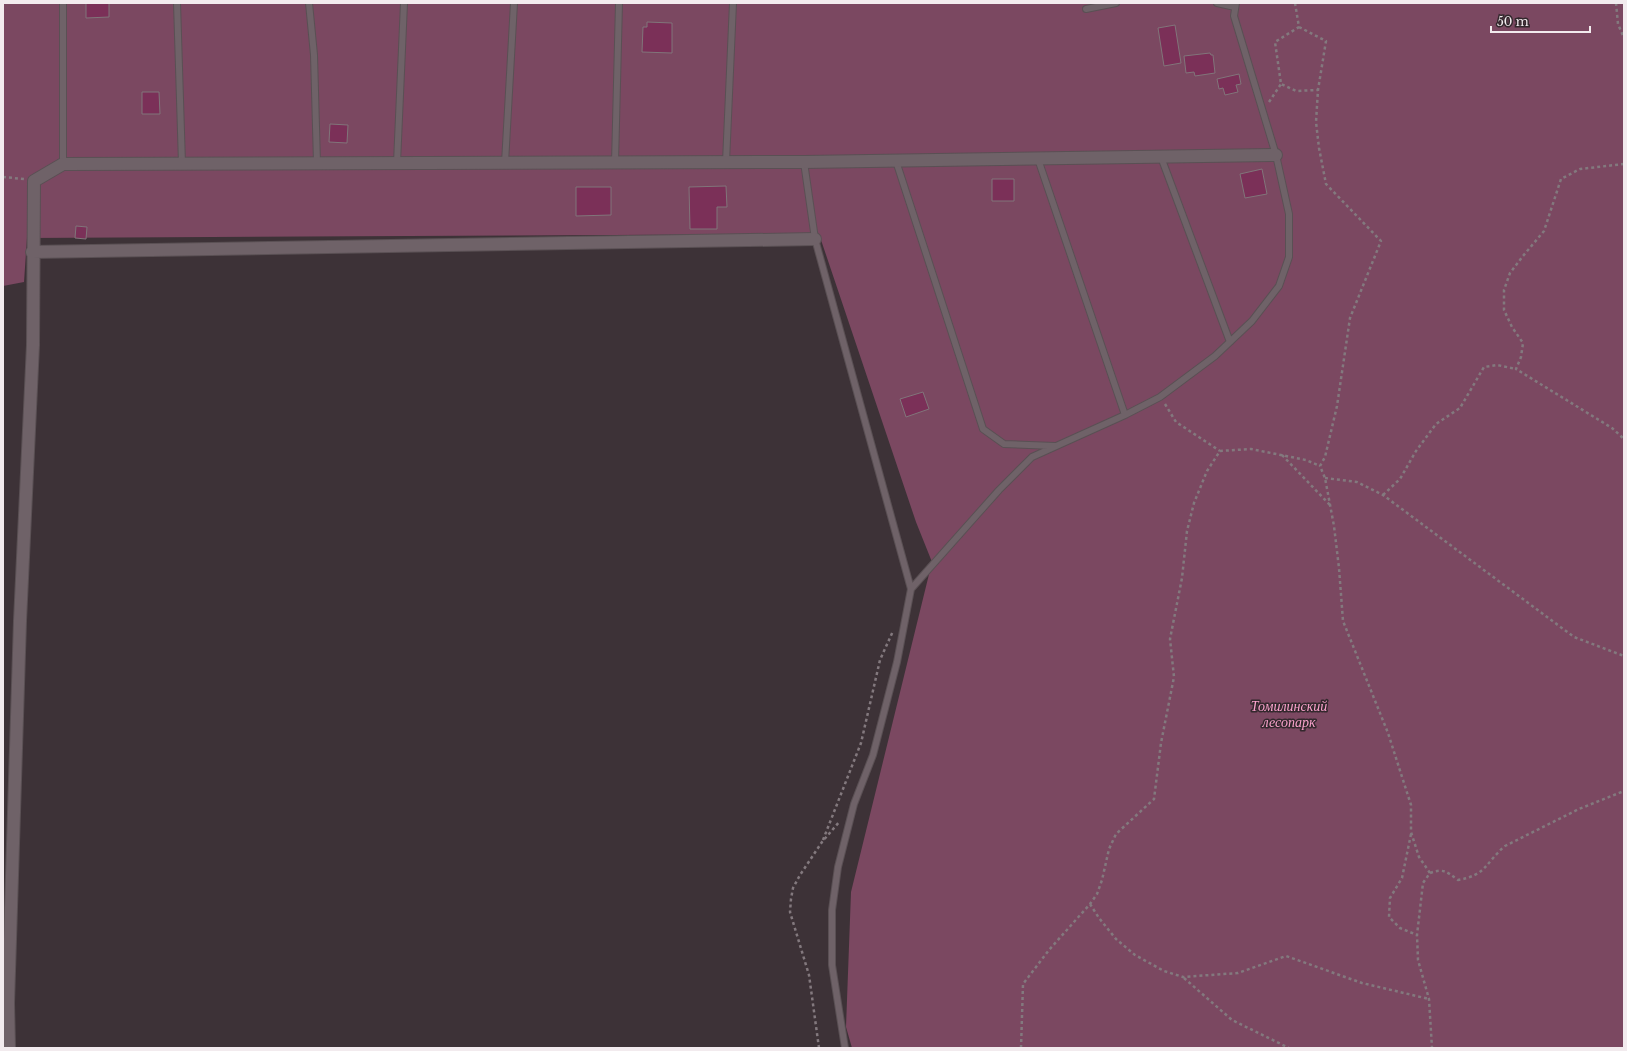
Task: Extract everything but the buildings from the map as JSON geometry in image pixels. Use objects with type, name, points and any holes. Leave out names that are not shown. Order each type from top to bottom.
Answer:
[{"type":"street","points":[[9,1048],[8,1003],[20,621],[33,345],[32,252],[34,180],[63,164],[804,162],[1276,155]]},
{"type":"street","points":[[32,252],[815,239]]},
{"type":"lane","points":[[63,3],[63,164]]},
{"type":"lane","points":[[178,3],[182,164]]},
{"type":"lane","points":[[309,3],[314,55],[317,163]]},
{"type":"lane","points":[[397,163],[404,3]]},
{"type":"lane","points":[[505,163],[514,3]]},
{"type":"lane","points":[[615,162],[619,3]]},
{"type":"lane","points":[[726,162],[733,3]]},
{"type":"lane","points":[[1086,9],[1116,3]]},
{"type":"lane","points":[[911,589],[989,502],[1032,457],[1160,397],[1215,356],[1252,321],[1279,286],[1289,257],[1289,214],[1276,155],[1234,16],[1235,5],[1217,3]]},
{"type":"lane","points":[[1160,156],[1230,342]]},
{"type":"lane","points":[[1038,159],[1124,415]]},
{"type":"lane","points":[[896,161],[983,429],[1004,444],[1056,446]]},
{"type":"lane","points":[[804,162],[815,239],[911,589],[897,662],[873,756],[854,804],[838,867],[832,910],[832,965],[844,1048]]},
{"type":"path","points":[[1295,3],[1299,27]]},
{"type":"path","points":[[1616,3],[1618,24],[1624,38]]},
{"type":"path","points":[[1263,112],[1281,84],[1275,42],[1299,27]]},
{"type":"path","points":[[1299,27],[1326,41],[1318,90],[1316,122],[1326,184],[1381,242],[1350,318],[1337,406],[1325,457],[1320,466]]},
{"type":"path","points":[[1281,84],[1296,91],[1318,90]]},
{"type":"path","points":[[1516,369],[1521,357],[1523,343],[1512,327],[1504,310],[1504,290],[1510,273],[1544,231],[1561,179],[1580,170],[1624,164]]},
{"type":"path","points":[[3,177],[34,180]]},
{"type":"path","points":[[1383,495],[1400,478],[1416,451],[1436,424],[1460,408],[1484,367],[1497,365],[1516,369],[1612,428],[1624,439]]},
{"type":"path","points":[[1160,397],[1176,422],[1220,451],[1251,449],[1282,454],[1306,460],[1320,466],[1325,478],[1330,505],[1339,568],[1343,621],[1388,733],[1412,805],[1411,832],[1408,852],[1402,878],[1390,898],[1389,917],[1400,928],[1417,935]]},
{"type":"path","points":[[1021,1048],[1023,984],[1049,950],[1090,904],[1102,880],[1109,849],[1116,834],[1154,799],[1161,743],[1174,677],[1170,639],[1182,578],[1187,531],[1194,503],[1207,471],[1220,451]]},
{"type":"path","points":[[1282,454],[1330,505]]},
{"type":"path","points":[[1325,478],[1357,482],[1383,495],[1574,637],[1624,656]]},
{"type":"path","points":[[822,842],[861,743],[880,660],[892,632],[907,612]]},
{"type":"path","points":[[1432,1048],[1429,999],[1418,960],[1417,935],[1423,882],[1430,873],[1439,870],[1447,872],[1458,880],[1471,878],[1484,870],[1495,854],[1505,846],[1579,809],[1624,791]]},
{"type":"path","points":[[819,1048],[809,975],[790,912],[794,888],[800,875],[822,842],[841,820]]},
{"type":"path","points":[[1411,832],[1419,857],[1430,873]]},
{"type":"path","points":[[1090,904],[1098,918],[1116,939],[1135,955],[1164,971],[1183,977],[1238,973],[1286,956],[1362,983],[1429,999]]},
{"type":"path","points":[[1183,977],[1232,1020],[1289,1048]]},
{"type":"green space","name":"Томилинский лесопарк","points":[[3,3],[1624,3],[1624,1048],[852,1048],[846,1027],[851,892],[932,562],[916,522],[819,234],[27,238],[24,282],[3,286]]}]
